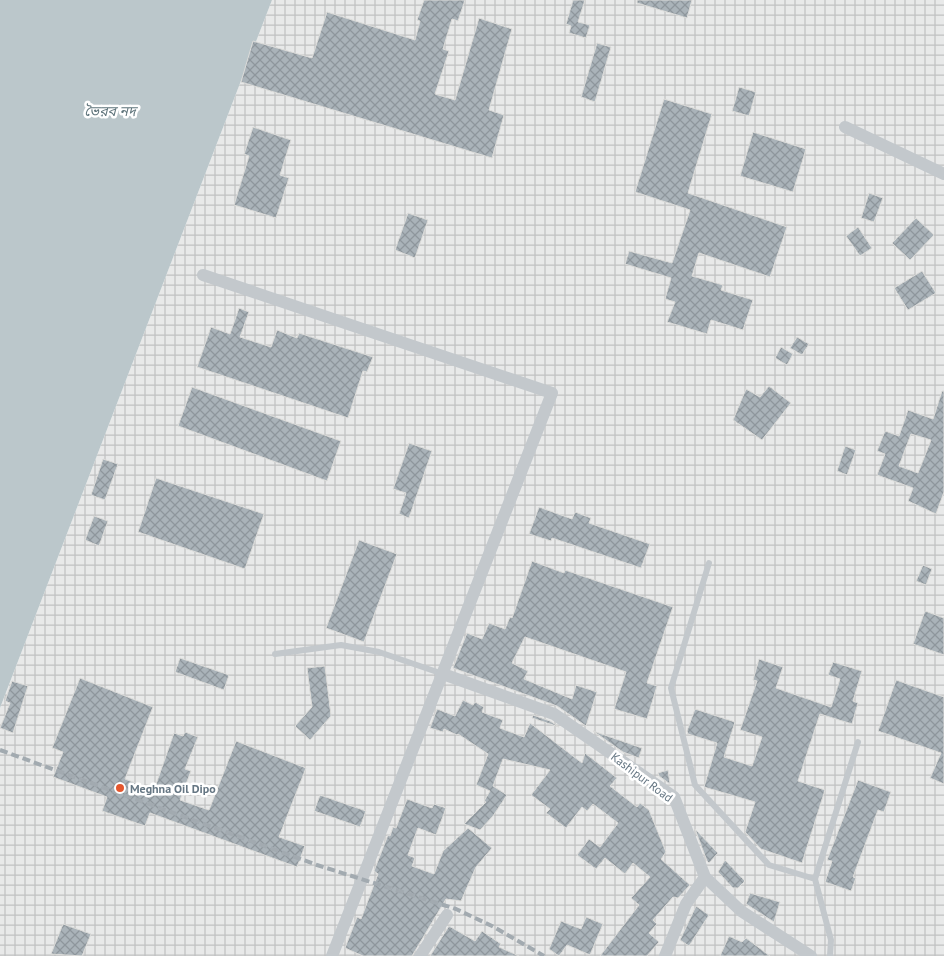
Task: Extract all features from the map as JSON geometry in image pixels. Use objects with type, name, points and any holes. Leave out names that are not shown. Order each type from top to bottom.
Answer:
[{"type":"street","points":[[845,127],[944,174]]},
{"type":"street","points":[[203,275],[552,393],[444,674],[332,956]]},
{"type":"street","name":"Kashipur Road","points":[[444,674],[554,714],[674,798],[705,877],[741,911],[811,956]]},
{"type":"street","points":[[665,956],[686,904],[705,877]]},
{"type":"street","points":[[420,956],[447,915]]},
{"type":"lane","points":[[709,563],[671,688],[695,785],[769,865],[815,879]]},
{"type":"lane","points":[[275,654],[341,645],[379,652],[444,674]]},
{"type":"lane","points":[[830,956],[832,940],[815,879],[858,742]]},
{"type":"shaded area","points":[[272,0],[944,0],[944,956],[0,956],[0,708]]},
{"type":"water","name":"ভৈরব নদ","points":[[0,0],[272,0],[0,708]]},
{"type":"building","points":[[424,0],[465,0],[458,21],[452,19],[443,49],[449,51],[435,94],[455,100],[479,18],[512,29],[489,110],[504,115],[492,158],[241,82],[253,41],[312,58],[327,12],[415,40],[420,21],[417,20]]},
{"type":"building","points":[[573,0],[585,0],[578,22],[590,25],[586,38],[569,33],[571,26],[566,24]]},
{"type":"building","points":[[637,0],[692,0],[687,18],[637,3]]},
{"type":"building","points":[[597,43],[611,47],[595,102],[581,97]]},
{"type":"building","points":[[739,87],[756,92],[749,116],[732,111]]},
{"type":"building","points":[[664,99],[712,114],[688,193],[787,227],[770,277],[699,253],[692,276],[723,285],[721,290],[753,300],[743,330],[711,320],[707,334],[667,322],[675,302],[665,299],[671,278],[625,264],[629,251],[672,263],[690,210],[635,192]]},
{"type":"building","points":[[253,127],[291,140],[280,175],[289,178],[276,218],[234,205],[249,156],[244,154]]},
{"type":"building","points":[[753,132],[806,149],[793,192],[740,176]]},
{"type":"building","points":[[869,193],[883,198],[874,222],[861,218]]},
{"type":"building","points":[[408,213],[428,220],[415,258],[395,250]]},
{"type":"building","points":[[916,218],[934,235],[910,260],[892,243]]},
{"type":"building","points":[[858,227],[872,248],[860,256],[846,236]]},
{"type":"building","points":[[922,271],[936,293],[908,310],[894,288]]},
{"type":"building","points":[[239,308],[249,312],[240,337],[271,347],[277,330],[297,338],[299,333],[373,357],[367,372],[363,371],[348,418],[197,367],[211,327],[230,334]]},
{"type":"building","points":[[797,337],[809,344],[802,355],[790,348]]},
{"type":"building","points":[[781,347],[793,354],[787,365],[775,358]]},
{"type":"building","points":[[769,386],[791,403],[762,440],[733,420],[746,389],[760,397]]},
{"type":"building","points":[[192,387],[341,441],[327,481],[178,426]]},
{"type":"building","points":[[942,391],[944,391],[944,492],[936,514],[908,501],[913,488],[877,475],[885,454],[877,451],[885,431],[899,436],[908,410],[933,419]],"holes":[[[911,434],[931,440],[918,473],[899,466]]]},
{"type":"building","points":[[409,443],[432,451],[409,518],[399,514],[406,493],[393,489]]},
{"type":"building","points":[[845,446],[856,450],[847,475],[837,471]]},
{"type":"building","points":[[103,459],[118,464],[105,500],[91,495]]},
{"type":"building","points":[[156,478],[264,514],[245,569],[138,532]]},
{"type":"building","points":[[539,507],[572,519],[575,512],[591,518],[589,523],[650,544],[641,568],[552,538],[551,541],[529,534]]},
{"type":"building","points":[[94,516],[108,521],[99,546],[85,540]]},
{"type":"building","points":[[359,540],[397,554],[364,642],[326,628]]},
{"type":"building","points":[[532,561],[564,573],[565,570],[673,607],[647,683],[657,686],[647,719],[614,709],[626,672],[525,637],[512,663],[528,671],[524,679],[572,699],[576,685],[597,692],[586,726],[557,706],[453,668],[467,633],[482,639],[489,623],[505,629],[510,617],[512,618]]},
{"type":"building","points":[[923,565],[932,569],[926,585],[916,581]]},
{"type":"building","points":[[925,611],[944,618],[944,655],[913,644]]},
{"type":"building","points":[[180,658],[229,675],[224,690],[175,672]]},
{"type":"building","points":[[759,659],[783,667],[776,688],[831,707],[840,679],[828,675],[833,662],[862,671],[853,701],[858,703],[852,724],[820,714],[798,781],[825,790],[802,863],[761,849],[745,832],[755,802],[704,787],[717,743],[688,734],[687,731],[695,709],[735,722],[724,757],[752,766],[762,737],[740,730],[757,681],[753,680]]},
{"type":"building","points":[[325,666],[331,716],[310,740],[295,726],[312,707],[307,668]]},
{"type":"building","points":[[80,678],[153,707],[125,779],[154,790],[174,733],[183,736],[185,732],[198,737],[185,769],[191,771],[180,800],[209,810],[236,741],[306,768],[279,837],[305,846],[297,867],[150,813],[145,826],[102,811],[107,797],[53,777],[63,752],[52,748]]},
{"type":"building","points":[[896,680],[944,697],[944,784],[930,778],[941,753],[878,731]]},
{"type":"building","points":[[12,681],[28,686],[13,733],[0,728],[10,703],[5,701]]},
{"type":"building","points":[[463,700],[473,705],[475,702],[484,707],[482,712],[503,720],[500,728],[524,737],[530,723],[582,763],[585,753],[617,778],[610,786],[637,807],[640,803],[649,810],[666,852],[661,859],[690,885],[678,898],[673,897],[653,920],[657,924],[649,933],[659,942],[647,956],[600,956],[639,905],[631,898],[650,877],[633,863],[625,874],[605,858],[596,869],[577,855],[589,839],[600,847],[618,823],[593,804],[587,811],[582,807],[566,828],[546,813],[550,809],[531,795],[550,770],[503,759],[493,786],[507,795],[493,816],[480,830],[464,824],[486,802],[484,801],[490,791],[476,785],[488,754],[458,734],[444,729],[443,732],[430,728],[437,709],[455,716]]},
{"type":"building","points":[[533,715],[550,721],[559,727],[532,718]]},
{"type":"building","points":[[593,731],[642,748],[639,758],[623,752]]},
{"type":"building","points":[[668,770],[670,784],[659,776],[658,773]]},
{"type":"building","points":[[858,780],[891,792],[884,812],[878,810],[853,877],[856,878],[851,891],[825,882],[832,861],[827,860]]},
{"type":"building","points":[[320,795],[366,811],[360,827],[314,811]]},
{"type":"building","points":[[407,799],[432,808],[434,804],[446,808],[436,835],[418,828],[408,855],[415,858],[412,866],[434,874],[443,851],[468,828],[492,848],[476,867],[461,901],[446,899],[412,956],[363,956],[345,948],[357,917],[361,919],[378,874],[374,871],[388,835],[390,836],[393,827],[396,828]]},
{"type":"building","points":[[695,829],[718,853],[709,863],[707,861]]},
{"type":"building","points":[[725,860],[745,881],[738,888],[733,888],[718,872]]},
{"type":"building","points":[[750,893],[780,902],[774,922],[746,904]]},
{"type":"building","points":[[696,906],[709,915],[689,946],[680,940]]},
{"type":"building","points":[[586,917],[603,924],[590,955],[567,945],[559,956],[549,949],[561,921],[581,929]]},
{"type":"building","points":[[63,924],[91,934],[82,956],[51,954]]},
{"type":"building","points":[[449,926],[475,941],[482,931],[501,944],[499,947],[519,956],[430,956]]},
{"type":"building","points":[[729,936],[742,942],[746,938],[770,956],[720,956]]},
{"type":"railway","points":[[0,750],[317,865],[456,909],[492,926],[544,956]]},
{"type":"place","name":"Meghna Oil Dipo","points":[[120,788]]}]
